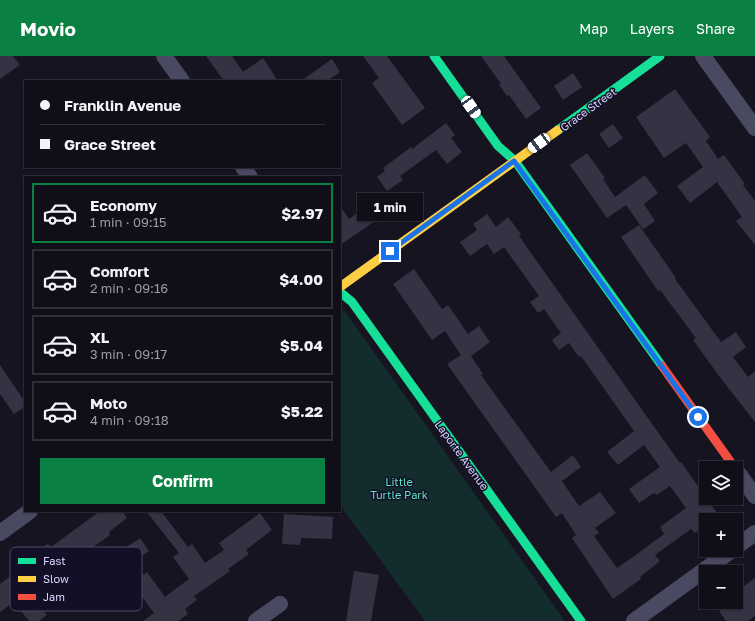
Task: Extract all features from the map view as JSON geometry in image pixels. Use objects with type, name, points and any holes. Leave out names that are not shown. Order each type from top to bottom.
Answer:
[{"type":"street","points":[[164,56],[181,80]]},
{"type":"street","points":[[434,56],[498,146],[514,161],[729,461]]},
{"type":"street","name":"Grace Street","points":[[341,286],[660,56]]},
{"type":"street","points":[[703,56],[755,128]]},
{"type":"street","name":"Laporte Avenue","points":[[341,293],[352,302],[581,621]]},
{"type":"street","points":[[743,480],[755,496]]},
{"type":"street","points":[[0,533],[29,512]]},
{"type":"street","points":[[743,542],[755,533]]},
{"type":"street","points":[[634,621],[722,557]]},
{"type":"street","points":[[256,621],[280,604]]},
{"type":"green space","name":"Little Turtle Park","points":[[344,310],[565,621],[425,621],[341,506],[341,312]]},
{"type":"building","points":[[0,56],[13,56],[20,65],[0,79]]},
{"type":"building","points":[[206,56],[232,56],[243,72],[263,58],[277,80],[223,80]]},
{"type":"building","points":[[363,56],[387,56],[425,108],[402,125],[372,83],[379,78]]},
{"type":"building","points":[[481,56],[504,56],[541,108],[526,119],[509,95],[507,96],[499,85],[501,84]]},
{"type":"building","points":[[332,59],[340,72],[328,80],[302,80]]},
{"type":"building","points":[[573,73],[582,87],[563,100],[554,86]]},
{"type":"building","points":[[675,89],[710,137],[706,141],[718,159],[724,155],[745,184],[743,185],[755,201],[755,245],[736,221],[742,217],[717,182],[690,203],[677,186],[703,167],[686,143],[664,158],[636,117]]},
{"type":"building","points":[[446,123],[455,135],[451,138],[462,152],[447,164],[436,150],[400,176],[403,180],[387,191],[377,177],[385,171],[383,168],[411,147],[412,149]]},
{"type":"building","points":[[613,124],[623,138],[609,148],[599,134]]},
{"type":"building","points":[[587,153],[605,178],[603,179],[615,197],[645,175],[658,193],[644,204],[655,221],[643,229],[626,205],[607,218],[570,165]]},
{"type":"building","points":[[380,197],[391,212],[341,244],[341,207],[349,219]]},
{"type":"building","points":[[487,214],[496,227],[508,217],[521,234],[519,236],[680,463],[681,462],[699,487],[699,505],[711,505],[717,513],[699,513],[699,530],[695,533],[691,529],[655,555],[660,561],[640,577],[641,579],[613,599],[572,538],[576,535],[562,513],[556,517],[447,364],[461,355],[445,331],[432,340],[393,284],[414,269],[442,309],[448,305],[468,334],[479,326],[490,342],[471,356],[483,374],[481,375],[551,472],[573,455],[581,467],[562,481],[579,506],[600,492],[616,513],[595,528],[599,533],[594,536],[617,568],[664,534],[660,527],[686,508],[670,486],[657,495],[654,493],[639,503],[629,489],[660,467],[644,445],[618,465],[607,452],[634,431],[581,356],[579,357],[569,343],[559,350],[552,340],[561,333],[544,309],[538,313],[530,302],[539,296],[504,247],[494,254],[487,244],[470,256],[460,242],[477,230],[473,224]]},
{"type":"building","points":[[639,225],[676,278],[675,279],[721,342],[736,332],[746,347],[733,357],[748,377],[755,371],[755,422],[719,376],[693,340],[696,338],[660,290],[658,291],[621,237]]},
{"type":"building","points":[[0,365],[24,401],[24,408],[14,414],[0,394]]},
{"type":"building","points":[[99,512],[123,512],[127,518],[109,532],[110,535],[93,547],[51,547]]},
{"type":"building","points":[[147,512],[162,512],[188,547],[192,544],[205,563],[224,550],[219,543],[260,513],[272,530],[246,550],[249,554],[228,569],[230,571],[194,596],[197,600],[185,609],[188,614],[178,621],[143,621],[154,613],[142,597],[142,576],[147,572],[165,597],[189,579],[173,557],[179,553]]},
{"type":"building","points":[[284,514],[333,517],[332,539],[301,538],[300,545],[282,544]]},
{"type":"building","points":[[140,538],[149,551],[142,556],[142,547],[126,547]]},
{"type":"building","points":[[48,544],[51,547],[43,547]]},
{"type":"building","points":[[354,571],[379,575],[371,621],[346,621]]},
{"type":"building","points":[[10,576],[10,605],[0,612],[0,584]]},
{"type":"building","points":[[755,578],[755,616],[748,621],[726,621],[719,611],[722,609],[743,609],[743,587]]},
{"type":"building","points":[[21,611],[44,611],[47,615],[39,621],[29,621]]},
{"type":"traffic: fast","points":[[434,56],[498,146],[515,161],[662,366]]},
{"type":"traffic: fast","points":[[558,130],[660,56]]},
{"type":"traffic: fast","points":[[341,293],[352,302],[581,621]]},
{"type":"traffic: slow","points":[[341,286],[558,130]]},
{"type":"traffic: jam","points":[[662,366],[730,461]]},
{"type":"route","points":[[390,251],[514,161],[698,417]]}]
